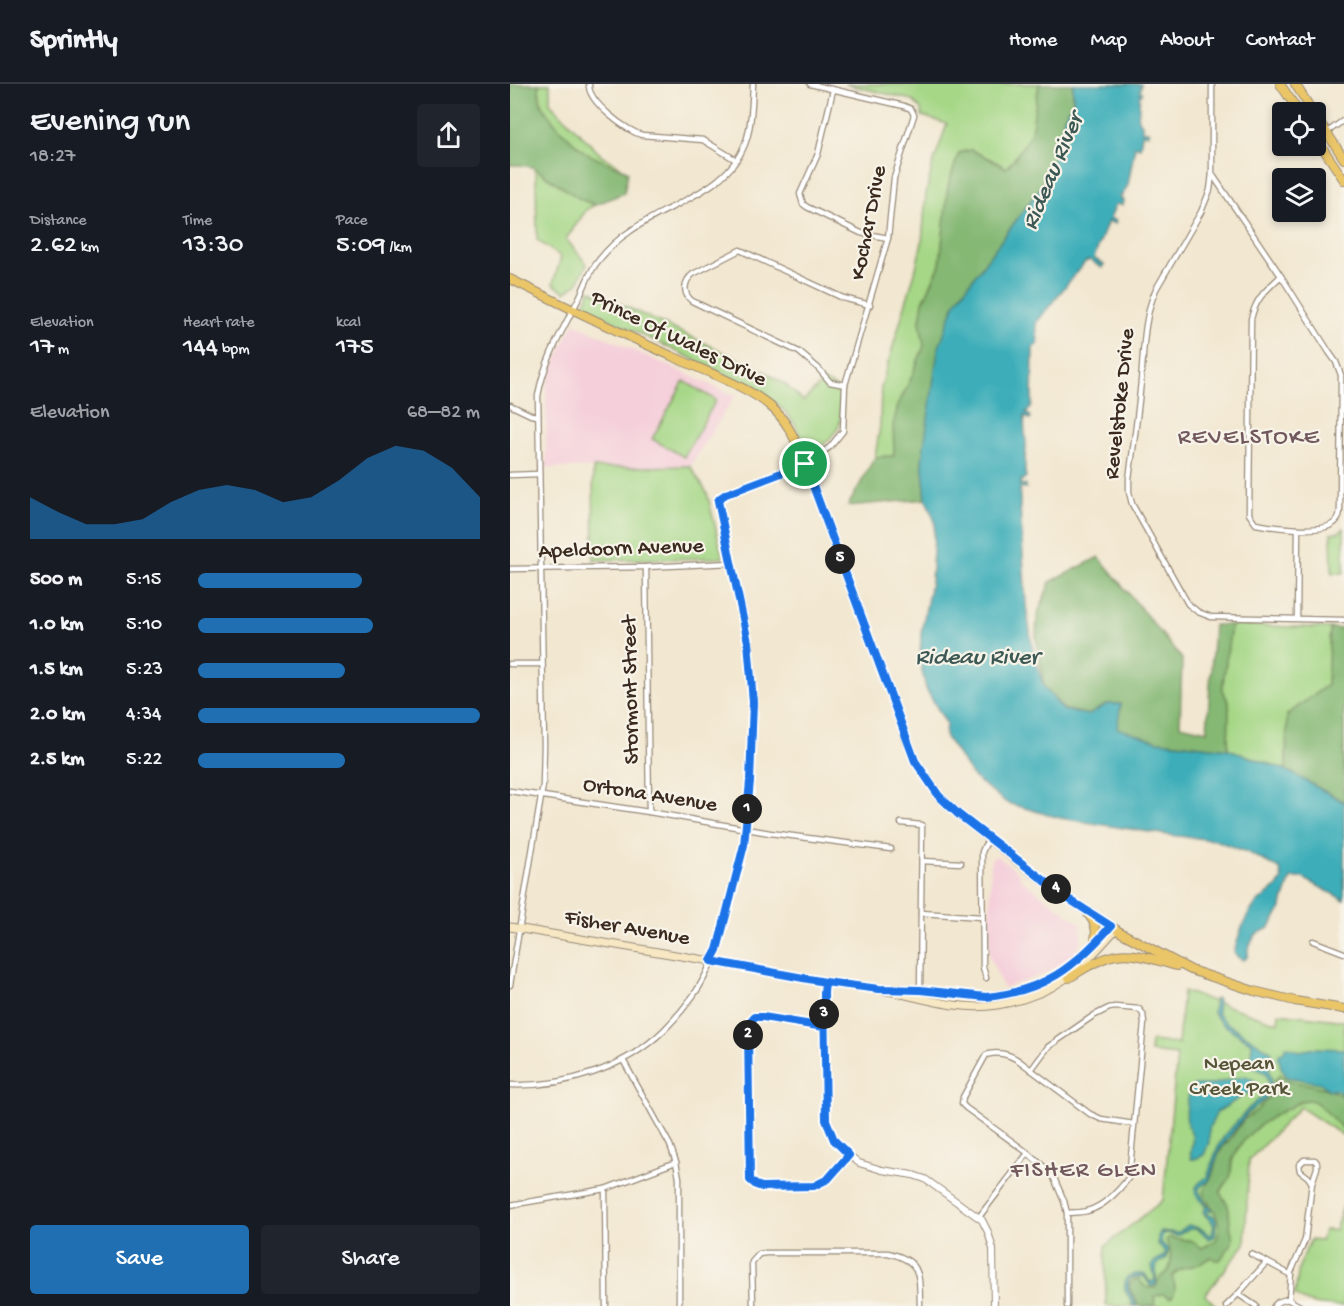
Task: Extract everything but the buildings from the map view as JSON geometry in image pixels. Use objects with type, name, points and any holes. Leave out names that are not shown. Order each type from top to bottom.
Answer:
[{"type":"main road","points":[[1280,84],[1292,102]]},
{"type":"main road","points":[[1295,84],[1307,102]]},
{"type":"main road","points":[[1326,133],[1344,159]]},
{"type":"main road","points":[[1326,154],[1344,180]]},
{"type":"main road","name":"Prince Of Wales Drive","points":[[510,279],[757,396],[779,413],[794,436],[805,464],[915,761],[939,796],[958,814],[1085,910],[1113,928],[1191,970],[1254,991],[1294,1001],[1344,1009]]},
{"type":"main road","points":[[1085,910],[1097,929],[1094,946]]},
{"type":"main road","name":"Fisher Avenue","points":[[510,927],[825,982],[879,989],[920,990],[986,997],[1026,989],[1056,976],[1083,956],[1113,928]]},
{"type":"main road","name":"Fisher Avenue","points":[[879,989],[919,999],[972,1006],[995,1006],[1028,998],[1069,978],[1093,955],[1113,928]]},
{"type":"main road","points":[[1069,978],[1103,959],[1124,954],[1191,970]]},
{"type":"main road","points":[[1026,989],[1028,998]]},
{"type":"street","points":[[589,84],[588,88],[592,97],[617,122],[638,134],[700,139],[736,160]]},
{"type":"street","points":[[510,985],[543,785],[538,396],[545,366],[598,261],[610,248],[643,223],[717,182],[736,160],[746,140],[753,84]]},
{"type":"street","name":"Kochar Drive","points":[[732,563],[718,505],[720,498],[805,464],[823,453],[840,437],[843,431],[846,385],[888,238],[894,178],[914,115],[911,109],[904,106],[810,84]]},
{"type":"street","name":"Revelstoke Drive","points":[[1212,84],[1210,190],[1150,301],[1145,326],[1129,492],[1132,504],[1188,604],[1198,612],[1211,617],[1344,620]]},
{"type":"street","points":[[833,90],[818,154],[800,194],[801,200],[807,207],[861,233],[888,238]]},
{"type":"street","points":[[1326,133],[1344,120]]},
{"type":"street","points":[[1212,174],[1281,276],[1341,375],[1339,518],[1333,525],[1327,527],[1299,529],[1268,527],[1256,524],[1249,514],[1251,319],[1254,306],[1261,295],[1281,276]]},
{"type":"street","points":[[846,385],[830,382],[808,359],[792,349],[692,301],[688,298],[685,286],[693,274],[740,250],[843,298],[870,305]]},
{"type":"street","points":[[510,405],[538,416]]},
{"type":"street","points":[[510,475],[538,474]]},
{"type":"street","points":[[1297,618],[1299,529]]},
{"type":"street","points":[[510,1085],[558,1082],[585,1076],[623,1060],[664,1030],[694,995],[717,950],[744,845],[750,781],[753,702],[748,642],[732,563]]},
{"type":"street","name":"Apeldoorn Avenue","points":[[510,569],[732,563]]},
{"type":"street","name":"Stormont Street","points":[[646,567],[649,812]]},
{"type":"street","points":[[510,664],[542,664]]},
{"type":"street","name":"Ortona Avenue","points":[[510,790],[770,833],[891,849]]},
{"type":"street","points":[[901,823],[922,825],[919,999]]},
{"type":"street","points":[[986,978],[983,967],[982,852],[990,840]]},
{"type":"street","points":[[922,861],[961,863]]},
{"type":"street","points":[[921,913],[982,917]]},
{"type":"street","points":[[1313,942],[1344,953]]},
{"type":"street","points":[[825,982],[826,1120],[834,1140],[859,1163],[925,1179],[979,1217],[992,1243],[994,1306]]},
{"type":"street","points":[[1031,1070],[1048,1047],[1093,1016],[1115,1006],[1139,1010],[1143,1014],[1129,1177],[1122,1187],[1097,1207],[1067,1213]]},
{"type":"street","points":[[824,1027],[763,1017],[754,1017],[750,1022],[748,1029],[750,1180],[762,1187],[814,1186],[828,1179],[849,1155]]},
{"type":"street","points":[[1067,1306],[1067,1213],[1054,1178],[1028,1153],[966,1108],[962,1104],[963,1097],[986,1055],[991,1053],[1013,1056],[1090,1114],[1101,1119],[1134,1124]]},
{"type":"street","points":[[623,1060],[670,1145],[676,1162],[679,1178],[680,1306]]},
{"type":"street","points":[[979,1217],[1028,1153]]},
{"type":"street","points":[[1289,1300],[1291,1275],[1305,1240],[1312,1183],[1317,1168],[1315,1160],[1304,1160],[1299,1165],[1300,1171],[1312,1183]]},
{"type":"street","points":[[510,1205],[605,1189],[676,1162]]},
{"type":"street","points":[[605,1189],[606,1306]]},
{"type":"street","points":[[753,1306],[752,1262],[759,1254],[888,1252],[901,1256],[914,1265],[919,1276],[920,1306]]},
{"type":"street","points":[[1251,1254],[1291,1275]]},
{"type":"street","points":[[1226,1306],[1267,1263]]},
{"type":"street","points":[[1238,1294],[1256,1306]]},
{"type":"street","points":[[1274,1306],[1283,1300],[1289,1300],[1300,1306]]},
{"type":"shaded area","points":[[574,323],[735,396],[690,466],[546,468],[546,391],[549,374]]},
{"type":"shaded area","points":[[997,856],[1020,874],[1020,879],[1081,924],[1081,943],[1074,954],[1055,968],[1003,988],[989,954],[991,859]]},
{"type":"green space","points":[[510,84],[539,84],[543,107],[568,137],[590,155],[628,172],[624,193],[595,205],[580,199],[533,167],[510,165]]},
{"type":"green space","points":[[539,84],[550,84],[550,103],[600,154],[628,172],[590,155],[568,137],[543,107]]},
{"type":"green space","points":[[845,84],[1039,84],[1031,133],[1006,168],[971,150],[959,153],[948,186],[940,265],[923,302],[920,321],[924,346],[898,405],[894,455],[892,456],[875,457],[880,426],[881,387],[915,272],[922,242],[926,194],[932,167],[947,124],[922,116],[921,109],[912,100]]},
{"type":"green space","points":[[1039,84],[1073,84],[1073,105],[1065,115],[1049,176],[955,303],[922,460],[926,499],[848,506],[875,457],[894,455],[893,425],[898,405],[924,346],[920,321],[923,302],[940,265],[948,186],[959,153],[971,150],[1006,168],[1031,133]]},
{"type":"green space","points":[[533,167],[580,199],[595,205],[587,209],[566,239],[587,264],[577,284],[565,292],[553,284],[561,257],[537,240],[536,174]]},
{"type":"green space","points":[[590,290],[764,371],[786,385],[803,401],[824,381],[838,388],[841,412],[837,430],[818,450],[809,450],[791,419],[770,398],[592,311],[585,303]]},
{"type":"green space","points":[[684,381],[716,400],[684,457],[652,439]]},
{"type":"green space","points":[[690,466],[707,493],[723,558],[594,560],[593,468]]},
{"type":"green space","points":[[1344,528],[1344,573],[1332,573],[1331,533],[1339,532]]},
{"type":"green space","points":[[1099,557],[1182,659],[1180,725],[1207,731],[1214,625],[1231,625],[1222,690],[1229,702],[1228,749],[1158,741],[1116,728],[1121,704],[1107,704],[1089,715],[1063,709],[1044,687],[1036,637],[1037,616],[1050,582]]},
{"type":"green space","points":[[1231,625],[1330,628],[1327,685],[1287,715],[1286,770],[1228,749],[1229,702],[1222,690]]},
{"type":"green space","points":[[1330,628],[1344,629],[1344,802],[1286,770],[1287,715],[1327,685]]},
{"type":"green space","name":"Nepean Creek Park","points":[[1183,991],[1278,1023],[1279,1013],[1344,1021],[1344,1136],[1300,1107],[1249,1160],[1245,1244],[1205,1295],[1216,1306],[1106,1306],[1105,1246],[1163,1200],[1177,1055],[1150,1052],[1151,1041],[1178,1044]]},
{"type":"green space","points":[[1280,1074],[1292,1081],[1324,1088],[1344,1097],[1344,1129],[1321,1106],[1307,1100],[1282,1111],[1257,1127],[1237,1150],[1232,1161],[1230,1177],[1220,1193],[1229,1210],[1233,1239],[1231,1245],[1220,1260],[1211,1257],[1174,1274],[1172,1277],[1175,1289],[1172,1297],[1163,1294],[1155,1296],[1154,1306],[1139,1306],[1129,1284],[1139,1279],[1145,1287],[1155,1288],[1171,1262],[1166,1240],[1170,1237],[1191,1240],[1202,1248],[1215,1241],[1219,1225],[1215,1212],[1206,1199],[1204,1191],[1206,1185],[1213,1174],[1222,1148],[1244,1119],[1255,1112],[1269,1097],[1275,1080]]},
{"type":"green space","points":[[1344,1204],[1344,1306],[1311,1303],[1300,1299],[1295,1295],[1299,1267],[1310,1240],[1321,1241],[1324,1230],[1335,1230]]},
{"type":"water","name":"Rideau River","points":[[1073,84],[1141,84],[1142,94],[1140,94],[1138,119],[1142,124],[1142,131],[1149,131],[1149,134],[1142,134],[1140,147],[1135,146],[1128,185],[1122,196],[1119,196],[1124,202],[1122,205],[1116,204],[1110,218],[1116,221],[1115,224],[1108,221],[1094,258],[1104,265],[1102,268],[1090,260],[1085,262],[1036,323],[1038,344],[1033,347],[1032,404],[1026,412],[1031,417],[1030,419],[1025,416],[1024,420],[1026,477],[1020,485],[1026,485],[1026,488],[1020,488],[1020,505],[1026,605],[1033,651],[1044,687],[1063,710],[1089,715],[1107,704],[1121,704],[1117,728],[1158,741],[1228,749],[1286,770],[1344,802],[1344,900],[1303,878],[1291,878],[1279,913],[1269,928],[1255,935],[1248,948],[1248,956],[1244,960],[1234,953],[1240,933],[1254,907],[1282,880],[1280,869],[1249,853],[1215,840],[1060,818],[1007,803],[973,777],[945,736],[946,723],[926,689],[920,662],[921,634],[931,582],[935,522],[926,499],[922,460],[938,350],[955,303],[1049,176],[1065,115],[1073,104]]},
{"type":"water","points":[[1215,998],[1218,999],[1217,1013],[1225,1022],[1272,1052],[1269,1070],[1272,1079],[1270,1090],[1265,1099],[1247,1114],[1220,1149],[1209,1181],[1198,1190],[1213,1210],[1207,1211],[1207,1214],[1213,1215],[1216,1221],[1215,1236],[1209,1239],[1194,1229],[1186,1230],[1177,1236],[1162,1234],[1161,1243],[1168,1249],[1167,1258],[1157,1264],[1156,1285],[1151,1286],[1144,1276],[1130,1278],[1128,1282],[1128,1289],[1136,1304],[1133,1306],[1125,1290],[1125,1282],[1127,1277],[1145,1274],[1149,1281],[1153,1282],[1155,1278],[1152,1266],[1154,1262],[1166,1255],[1158,1244],[1161,1231],[1177,1233],[1189,1225],[1212,1235],[1214,1225],[1203,1212],[1206,1207],[1196,1195],[1195,1189],[1207,1177],[1218,1146],[1225,1135],[1265,1094],[1269,1084],[1266,1073],[1253,1067],[1252,1043],[1222,1024],[1213,1013]]},
{"type":"water","points":[[1286,1046],[1299,1051],[1316,1048],[1344,1049],[1344,1096],[1337,1090],[1329,1090],[1320,1083],[1287,1077],[1279,1058],[1279,1054]]},
{"type":"water","points":[[1246,1076],[1255,1081],[1255,1087],[1217,1112],[1209,1129],[1209,1142],[1204,1155],[1191,1159],[1192,1134],[1188,1127],[1186,1111],[1191,1089],[1194,1085],[1209,1085]]},
{"type":"waterway","points":[[1271,1059],[1278,1058]]},
{"type":"district","name":"REVELSTOKE","points":[[1249,438]]},
{"type":"district","name":"FISHER GLEN","points":[[1084,1171]]},
{"type":"route","points":[[805,464],[723,495],[718,501],[748,642],[753,702],[750,781],[744,845],[717,950],[711,961],[825,982],[824,993],[824,1027],[763,1017],[754,1017],[750,1022],[748,1029],[750,1180],[762,1187],[814,1186],[828,1179],[849,1155],[834,1140],[826,1120],[825,982],[879,989],[997,996],[1026,989],[1056,976],[1083,956],[1111,926],[1067,898],[958,814],[939,796],[922,773],[915,761],[805,464]]}]
